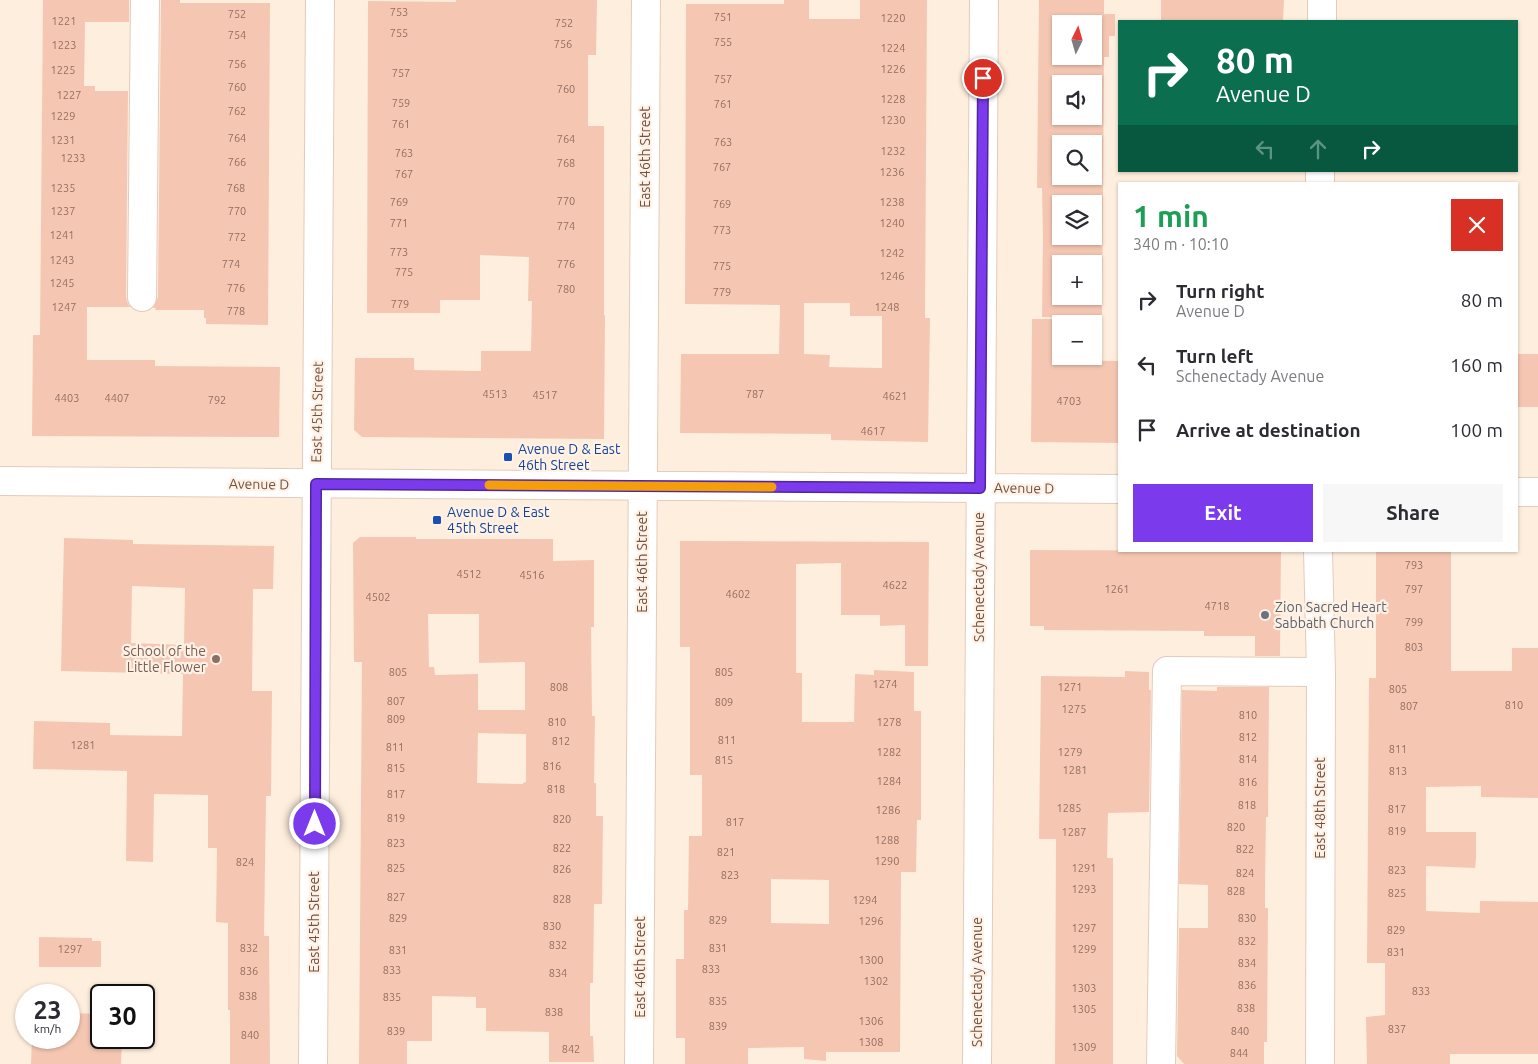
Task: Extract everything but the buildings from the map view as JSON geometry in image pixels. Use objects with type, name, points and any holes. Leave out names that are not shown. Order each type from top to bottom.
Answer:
[{"type":"street","points":[[142,297],[145,0]]},
{"type":"street","name":"East 45th Street","points":[[313,1064],[320,0]]},
{"type":"street","name":"East 46th Street","points":[[639,1064],[646,0]]},
{"type":"street","name":"Schenectady Avenue","points":[[977,1064],[984,0]]},
{"type":"street","points":[[1322,0],[1322,20]]},
{"type":"street","name":"Avenue D","points":[[0,481],[1118,489]]},
{"type":"street","points":[[1518,492],[1538,492]]},
{"type":"street","name":"East 48th Street","points":[[1318,552],[1321,672],[1320,1064]]},
{"type":"street","points":[[1161,1064],[1167,671],[1321,672]]},
{"type":"slow traffic","points":[[489,485],[772,487]]},
{"type":"place","name":"Avenue D & East 46th Street","points":[[508,457]]},
{"type":"place","name":"Avenue D & East 45th Street","points":[[437,520]]},
{"type":"place","name":"Zion Sacred Heart Sabbath Church","points":[[1265,615]]},
{"type":"place","name":"School of the Little Flower","points":[[216,659]]},
{"type":"route","points":[[315,824],[316,484],[980,488],[983,78]]}]
